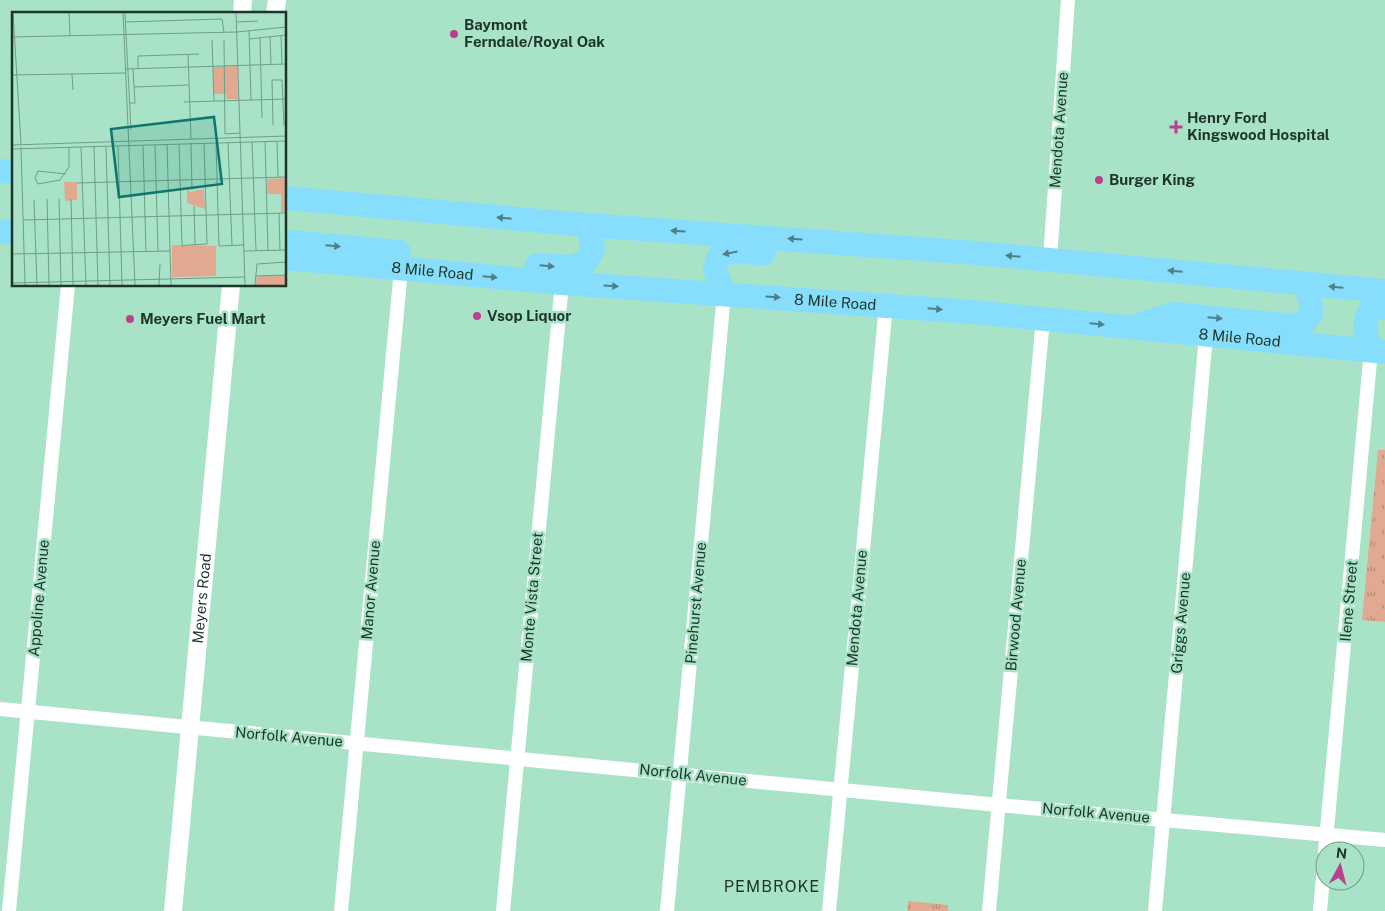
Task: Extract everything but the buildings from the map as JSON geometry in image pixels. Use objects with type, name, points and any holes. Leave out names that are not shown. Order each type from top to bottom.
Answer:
[{"type":"highway","points":[[286,198],[587,225],[899,246],[1385,291]]},
{"type":"highway","points":[[286,245],[292,242],[571,267],[583,264],[592,254],[593,245],[587,225]]},
{"type":"highway","points":[[724,294],[716,276],[715,265],[719,256],[728,252],[842,258],[899,246]]},
{"type":"highway","name":"8 Mile Road","points":[[286,258],[562,283],[886,305],[1378,351]]},
{"type":"highway","points":[[1133,327],[1173,314],[1285,325],[1303,324],[1309,318],[1312,304],[1304,284]]},
{"type":"highway","points":[[1378,351],[1365,330],[1365,321],[1372,308],[1385,308]]},
{"type":"street","name":"Mendota Avenue","points":[[1050,259],[1068,0]]},
{"type":"street","name":"Manor Avenue","points":[[341,911],[401,269]]},
{"type":"street","name":"Monte Vista Street","points":[[503,911],[562,283]]},
{"type":"street","name":"Appoline Avenue","points":[[9,911],[68,286]]},
{"type":"street","name":"Meyers Road","points":[[173,911],[231,286]]},
{"type":"street","name":"Pinehurst Avenue","points":[[667,911],[724,294]]},
{"type":"street","name":"Mendota Avenue","points":[[829,911],[886,305]]},
{"type":"street","name":"Birwood Avenue","points":[[989,911],[1042,319]]},
{"type":"street","name":"Griggs Avenue","points":[[1155,911],[1206,335]]},
{"type":"street","name":"Ilene Street","points":[[1327,841],[1378,351]]},
{"type":"street","name":"Norfolk Avenue","points":[[0,709],[998,805],[1385,840]]},
{"type":"street","points":[[1320,911],[1322,891]]},
{"type":"green space","points":[[1378,450],[1385,450],[1385,622],[1362,620]]},
{"type":"green space","points":[[908,901],[948,905],[948,911],[907,911]]},
{"type":"place","name":"Baymont Ferndale/Royal Oak","points":[[454,34]]},
{"type":"place","name":"Henry Ford Kingswood Hospital","points":[[1176,127]]},
{"type":"place","name":"Burger King","points":[[1099,180]]},
{"type":"place","name":"Vsop Liquor","points":[[477,316]]},
{"type":"place","name":"Meyers Fuel Mart","points":[[130,319]]},
{"type":"district","name":"PEMBROKE","points":[[772,886]]}]
